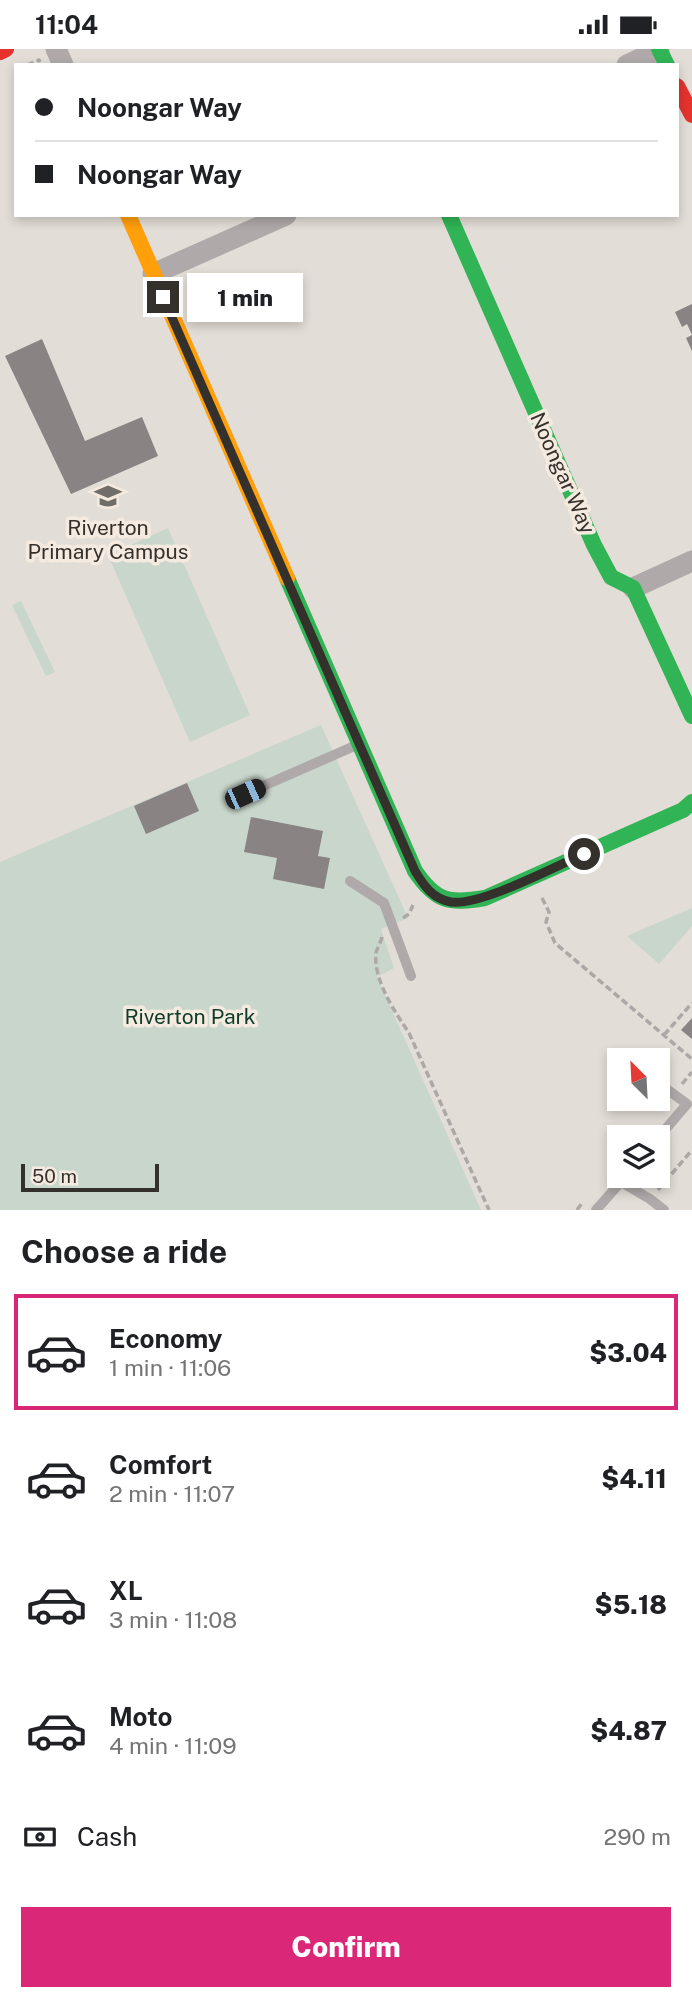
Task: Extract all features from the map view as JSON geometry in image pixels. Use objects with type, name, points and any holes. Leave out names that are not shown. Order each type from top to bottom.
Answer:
[{"type":"street","points":[[0,52],[6,49]]},
{"type":"street","points":[[631,63],[659,49]]},
{"type":"street","points":[[679,90],[692,115]]},
{"type":"street","points":[[129,217],[415,871],[425,888],[452,902],[485,898],[684,810],[692,803]]},
{"type":"street","points":[[153,274],[281,217]]},
{"type":"street","name":"Noongar Way","points":[[450,217],[594,545],[611,577],[633,588],[692,716]]},
{"type":"street","points":[[633,588],[692,561]]},
{"type":"lane","points":[[245,794],[359,744]]},
{"type":"lane","points":[[350,881],[384,903],[411,976]]},
{"type":"lane","points":[[669,1125],[687,1104],[670,1091]]},
{"type":"lane","points":[[596,1210],[615,1188]]},
{"type":"lane","points":[[635,1188],[664,1210]]},
{"type":"path","points":[[31,63],[47,54]]},
{"type":"path","points":[[539,895],[550,912],[546,922],[555,943],[692,1059]]},
{"type":"path","points":[[415,904],[408,914],[384,932],[376,953],[380,981],[392,1007],[409,1033],[489,1210]]},
{"type":"path","points":[[664,1035],[692,1003]]},
{"type":"path","points":[[650,1199],[692,1150]]},
{"type":"green space","points":[[168,528],[250,715],[190,742],[108,555]]},
{"type":"green space","points":[[21,601],[55,672],[46,676],[12,605]]},
{"type":"green space","name":"Riverton Park","points":[[321,725],[408,918],[381,929],[394,968],[377,977],[481,1210],[0,1210],[0,862]]},
{"type":"green space","points":[[692,908],[692,926],[659,964],[627,936]]},
{"type":"building","points":[[692,304],[692,335],[687,324],[682,327],[675,312]]},
{"type":"building","points":[[692,335],[692,351],[686,338]]},
{"type":"building","points":[[42,339],[85,441],[142,417],[158,456],[71,494],[5,356]]},
{"type":"building","points":[[187,783],[199,811],[146,834],[134,806]]},
{"type":"building","points":[[251,817],[323,831],[318,856],[330,858],[324,889],[273,879],[277,858],[244,852]]},
{"type":"building","points":[[692,1018],[692,1039],[681,1030]]},
{"type":"traffic: fast","points":[[659,49],[666,63]]},
{"type":"traffic: fast","points":[[450,217],[594,545],[611,577],[633,588],[692,716]]},
{"type":"traffic: fast","points":[[287,578],[415,871],[437,895],[462,901],[485,898],[683,810],[692,802]]},
{"type":"traffic: slow","points":[[129,217],[287,578]]},
{"type":"traffic: jam","points":[[0,52],[6,49]]},
{"type":"traffic: jam","points":[[679,90],[692,115]]},
{"type":"place","name":"Riverton Primary Campus","points":[[108,496]]},
{"type":"route","points":[[163,297],[415,871],[425,888],[452,902],[485,898],[584,854]]}]
